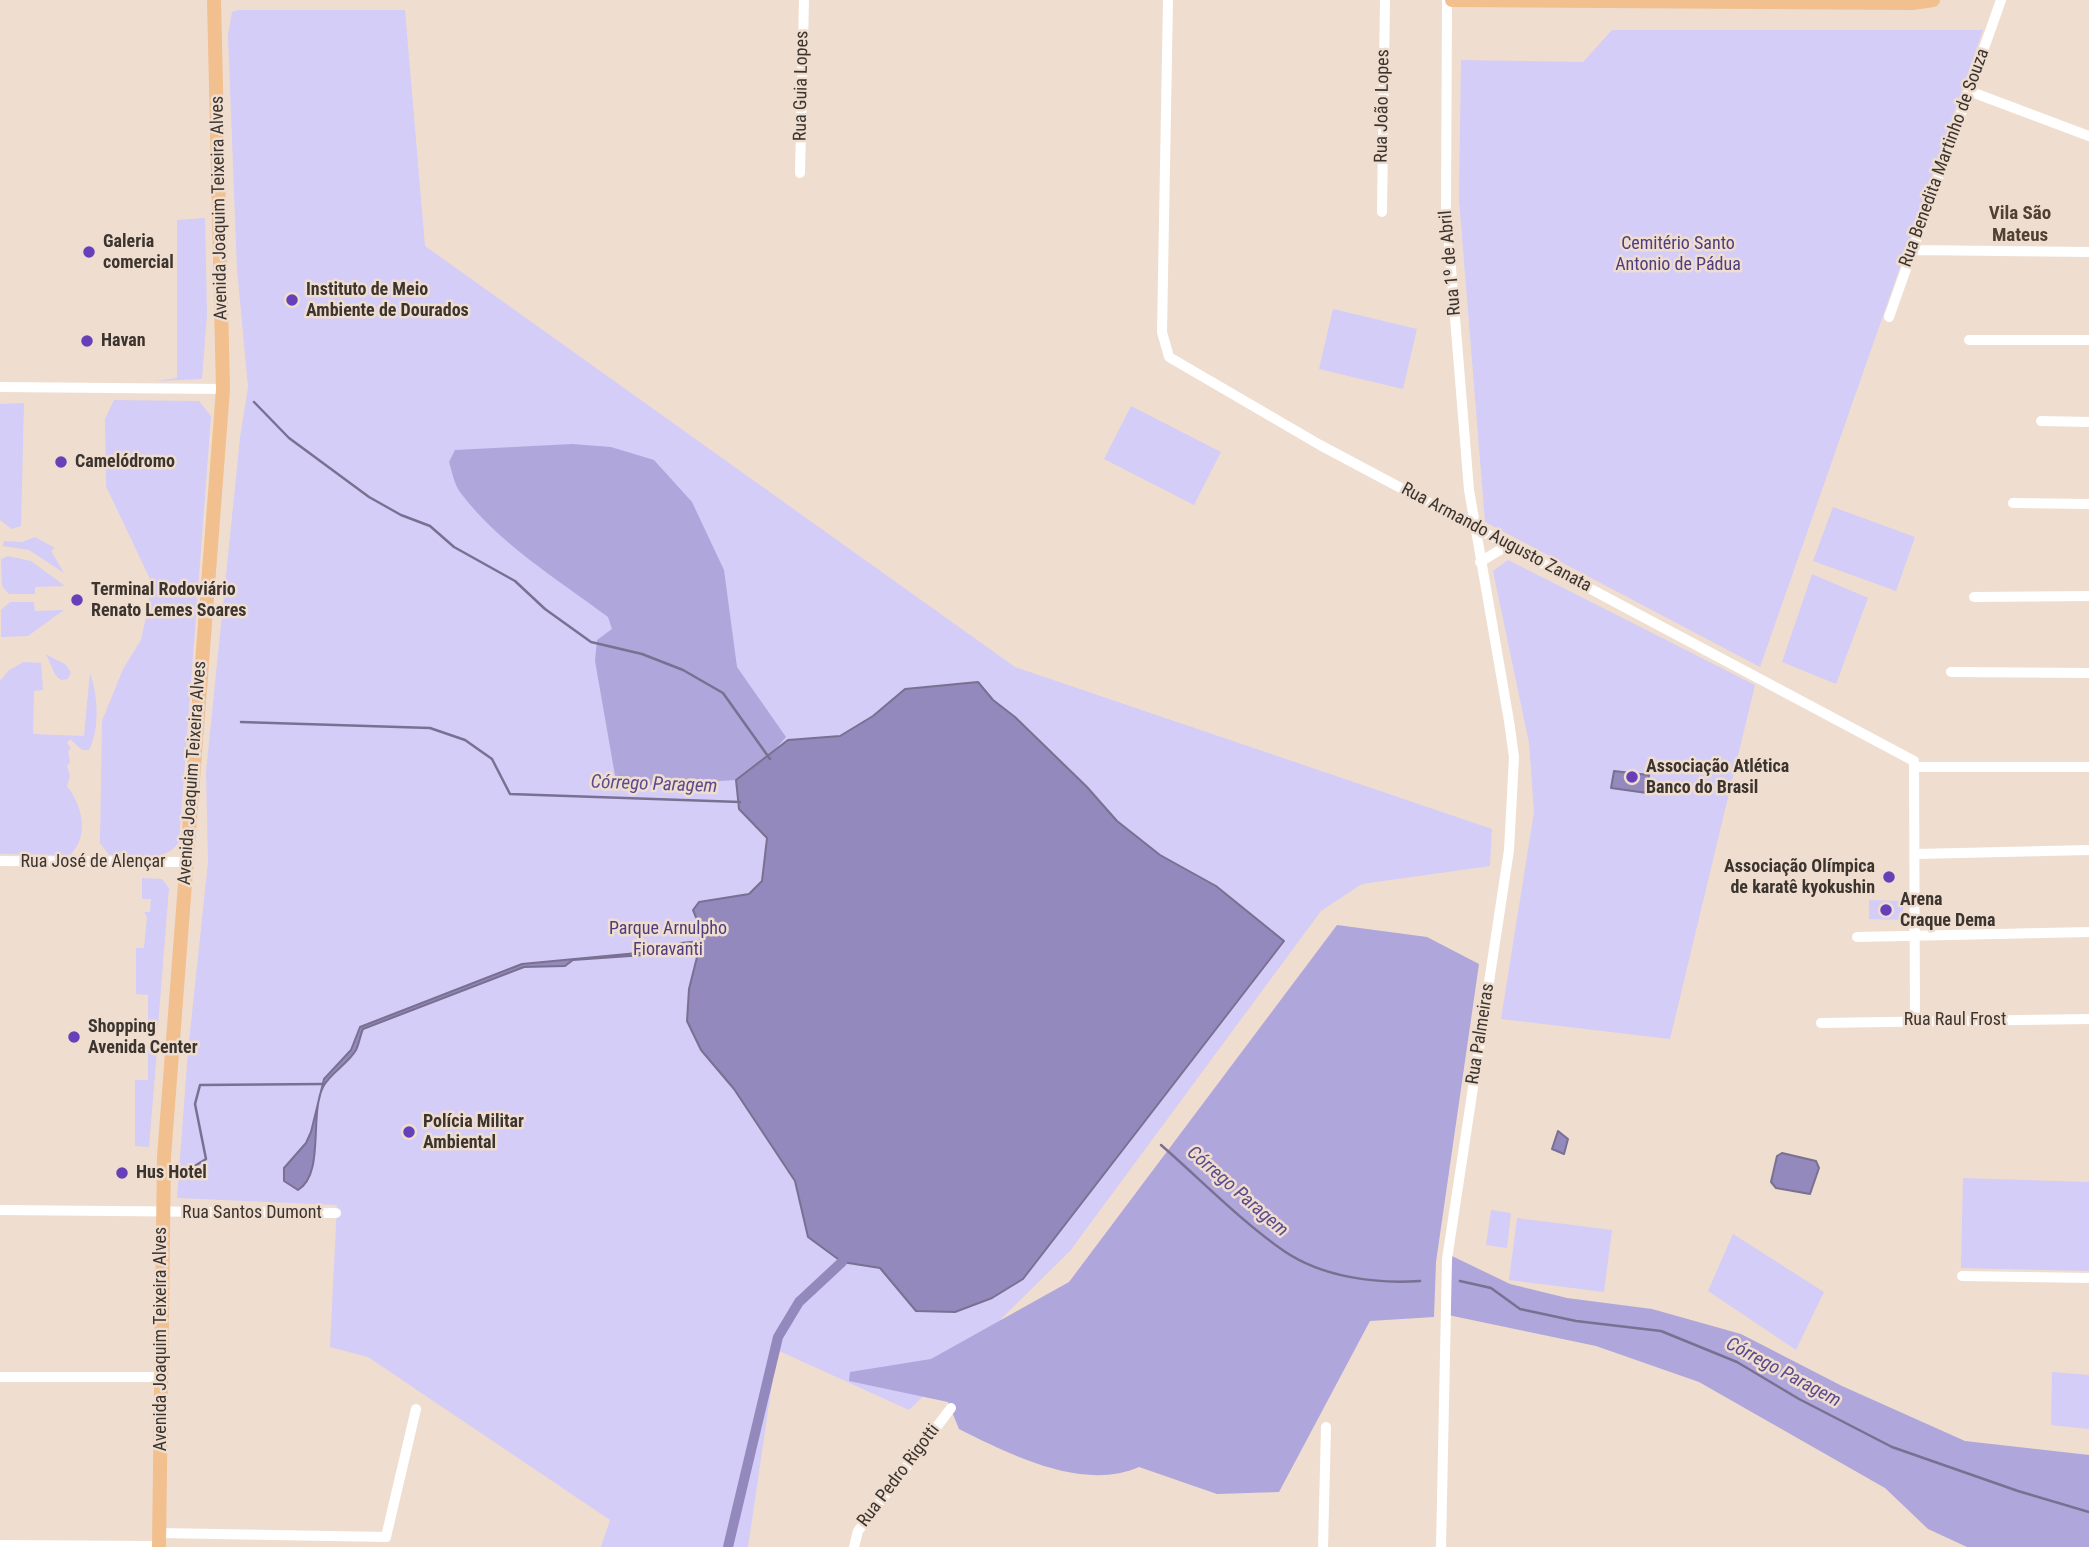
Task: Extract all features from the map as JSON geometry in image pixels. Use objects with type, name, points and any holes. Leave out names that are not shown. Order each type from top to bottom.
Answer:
[{"type":"main road","name":"Avenida Joaquim Teixeira Alves","points":[[159,1542],[162,1212],[185,862],[223,389],[214,0]]},
{"type":"main road","points":[[1450,0],[1933,0]]},
{"type":"street","name":"Rua Guia Lopes","points":[[800,173],[804,0]]},
{"type":"street","name":"Rua Armando Augusto Zanata","points":[[1168,0],[1161,332],[1169,357],[1320,445],[1473,524],[1914,761],[1915,767]]},
{"type":"street","name":"Rua João Lopes","points":[[1382,212],[1385,0]]},
{"type":"street","name":"Rua 1º de Abril","points":[[1450,0],[1446,207],[1473,524]]},
{"type":"street","name":"Rua Benedita Martinho de Souza","points":[[1889,317],[2001,0]]},
{"type":"street","points":[[1969,91],[2089,136]]},
{"type":"street","points":[[1912,250],[2089,252]]},
{"type":"street","points":[[1969,340],[2089,340]]},
{"type":"street","points":[[0,387],[223,389]]},
{"type":"street","points":[[2040,421],[2089,422]]},
{"type":"street","points":[[2013,503],[2089,503]]},
{"type":"street","name":"Rua Palmeiras","points":[[1441,1547],[1447,1259],[1509,850],[1514,796],[1514,757],[1509,721],[1473,524]]},
{"type":"street","points":[[1480,562],[1508,545]]},
{"type":"street","points":[[1974,597],[2089,596]]},
{"type":"street","points":[[1951,672],[2089,673]]},
{"type":"street","points":[[1915,1020],[1915,767],[2089,767]]},
{"type":"street","points":[[1916,854],[2089,850]]},
{"type":"street","name":"Rua José de Alençar","points":[[0,861],[185,862]]},
{"type":"street","points":[[1857,937],[2089,932]]},
{"type":"street","name":"Rua Raul Frost","points":[[1821,1023],[2089,1019]]},
{"type":"street","name":"Rua Santos Dumont","points":[[0,1210],[337,1213]]},
{"type":"street","points":[[1962,1276],[2089,1278]]},
{"type":"street","points":[[0,1377],[161,1377]]},
{"type":"street","name":"Rua Pedro Rigotti","points":[[854,1547],[858,1531],[951,1408]]},
{"type":"street","points":[[0,1545],[350,1542],[386,1537],[416,1409]]},
{"type":"street","points":[[1323,1547],[1326,1427]]},
{"type":"green space","name":"Parque Arnulpho Fioravanti","points":[[405,10],[425,246],[1015,667],[1492,829],[1490,866],[1362,884],[1321,911],[1070,1251],[909,1410],[777,1350],[748,1547],[601,1547],[610,1520],[368,1357],[330,1347],[337,1205],[177,1198],[188,1051],[208,862],[206,772],[240,438],[248,387],[237,269],[228,35],[232,12]]},
{"type":"green space","name":"Cemitério Santo Antonio de Pádua","points":[[1612,30],[1983,30],[1760,667],[1485,522],[1459,199],[1461,60],[1583,62]]},
{"type":"green space","points":[[205,218],[207,314],[202,379],[156,381],[177,378],[177,220]]},
{"type":"green space","points":[[1333,309],[1417,329],[1403,389],[1319,369]]},
{"type":"green space","points":[[114,400],[199,401],[211,416],[179,842],[165,853],[147,857],[109,855],[100,843],[102,721],[123,669],[141,640],[149,603],[149,577],[106,486],[105,419]]},
{"type":"green space","points":[[24,403],[21,526],[12,529],[0,520],[0,404]]},
{"type":"green space","points":[[1131,406],[1221,452],[1194,505],[1104,459]]},
{"type":"green space","points":[[1833,507],[1915,537],[1896,591],[1813,561]]},
{"type":"green space","points":[[35,537],[55,548],[51,551],[64,573],[29,550],[3,546],[4,541],[22,542]]},
{"type":"green space","points":[[8,556],[31,561],[65,586],[35,587],[35,594],[9,594],[2,586],[1,559]]},
{"type":"green space","name":"Associação Atlética Banco do Brasil","points":[[1508,560],[1755,685],[1670,1039],[1501,1019],[1534,812],[1529,743],[1493,571]]},
{"type":"green space","points":[[1812,574],[1868,598],[1836,684],[1782,662]]},
{"type":"green space","points":[[10,602],[34,602],[35,611],[64,610],[28,636],[1,637],[1,610]]},
{"type":"green space","points":[[45,654],[65,664],[71,672],[68,679],[58,678]]},
{"type":"green space","points":[[24,662],[41,663],[43,690],[34,691],[33,734],[84,736],[90,673],[93,682],[96,722],[93,742],[89,750],[82,750],[70,739],[67,743],[71,748],[68,751],[70,762],[67,766],[70,776],[67,786],[77,802],[82,820],[80,839],[70,855],[0,854],[0,681],[9,670]]},
{"type":"green space","points":[[142,878],[162,879],[169,888],[158,1026],[155,1029],[148,1029],[148,995],[136,994],[136,948],[144,948],[147,917],[144,912],[150,912],[151,899],[142,899]]},
{"type":"green space","name":"Arena Craque Dema","points":[[1869,900],[1903,901],[1903,920],[1869,919]]},
{"type":"green space","points":[[148,1047],[157,1050],[149,1147],[135,1146],[135,1080],[148,1080]]},
{"type":"green space","points":[[1963,1178],[2089,1182],[2089,1271],[1961,1268]]},
{"type":"green space","points":[[1491,1210],[1511,1213],[1507,1248],[1486,1245]]},
{"type":"green space","points":[[1517,1218],[1612,1230],[1604,1292],[1509,1280]]},
{"type":"green space","points":[[1733,1234],[1824,1292],[1796,1350],[1708,1291]]},
{"type":"green space","points":[[2052,1372],[2089,1375],[2089,1429],[2051,1425]]},
{"type":"shaded area","points":[[572,444],[611,447],[654,460],[692,502],[724,570],[737,667],[786,737],[772,753],[736,780],[617,787],[595,661],[597,640],[612,629],[608,617],[492,528],[460,492],[449,462],[455,450]]},
{"type":"shaded area","points":[[978,682],[993,700],[1015,717],[1087,787],[1117,821],[1160,855],[1216,886],[1284,941],[1023,1279],[992,1298],[955,1312],[916,1311],[880,1268],[842,1262],[808,1237],[795,1181],[734,1089],[701,1050],[687,1021],[689,989],[699,949],[682,946],[673,953],[573,960],[565,966],[524,967],[363,1029],[356,1050],[326,1082],[319,1097],[324,1079],[351,1050],[360,1027],[522,964],[669,950],[681,943],[700,941],[700,927],[693,910],[699,902],[749,894],[762,881],[767,838],[739,809],[736,780],[788,740],[840,736],[873,716],[905,689]]},
{"type":"shaded area","points":[[1614,771],[1649,775],[1647,793],[1611,788]]},
{"type":"shaded area","points":[[1337,925],[1427,937],[1479,964],[1436,1262],[1434,1317],[1370,1321],[1279,1492],[1217,1494],[1139,1467],[1117,1474],[1094,1475],[1047,1467],[1023,1459],[959,1429],[948,1402],[849,1381],[850,1372],[931,1359],[1069,1282]]},
{"type":"shaded area","points":[[319,1100],[311,1171],[298,1190],[284,1181],[284,1168],[306,1143]]},
{"type":"shaded area","points":[[1558,1131],[1568,1139],[1564,1154],[1552,1149]]},
{"type":"shaded area","points":[[1782,1153],[1816,1161],[1819,1168],[1810,1194],[1776,1188],[1771,1182],[1777,1156]]},
{"type":"shaded area","points":[[1452,1256],[1510,1284],[1567,1298],[1652,1309],[1741,1334],[1842,1386],[1965,1441],[2089,1455],[2089,1547],[1967,1547],[1928,1529],[1885,1488],[1699,1382],[1596,1346],[1448,1315]]},
{"type":"waterway","points":[[254,402],[289,438],[369,497],[401,515],[430,526],[454,547],[515,581],[545,609],[591,642],[642,654],[683,670],[723,693],[770,759]]},
{"type":"waterway","name":"Córrego Paragem","points":[[241,722],[430,728],[465,740],[492,759],[510,794],[740,802]]},
{"type":"waterway","points":[[180,1168],[190,1169],[206,1159],[195,1104],[200,1085],[323,1084]]},
{"type":"waterway","name":"Córrego Paragem","points":[[1161,1145],[1253,1227],[1299,1260],[1349,1277],[1420,1281]]},
{"type":"waterway","points":[[728,1547],[778,1337],[799,1302],[842,1262]]},
{"type":"waterway","name":"Córrego Paragem","points":[[1460,1281],[1491,1288],[1520,1309],[1576,1321],[1661,1331],[1737,1362],[1799,1399],[1892,1447],[2018,1491],[2089,1512]]},
{"type":"place","name":"Galeria comercial","points":[[89,252]]},
{"type":"place","name":"Instituto de Meio Ambiente de Dourados","points":[[292,300]]},
{"type":"place","name":"Havan","points":[[87,341]]},
{"type":"place","name":"Camelódromo","points":[[61,462]]},
{"type":"place","name":"Terminal Rodoviário Renato Lemes Soares","points":[[77,600]]},
{"type":"place","name":"Associação Atlética Banco do Brasil","points":[[1632,777]]},
{"type":"place","name":"Associação Olímpica de karatê kyokushin","points":[[1889,877]]},
{"type":"place","name":"Arena Craque Dema","points":[[1886,910]]},
{"type":"place","name":"Shopping Avenida Center","points":[[74,1037]]},
{"type":"place","name":"Polícia Militar Ambiental","points":[[409,1132]]},
{"type":"place","name":"Hus Hotel","points":[[122,1173]]},
{"type":"district","name":"Vila São Mateus","points":[[2020,225]]}]
